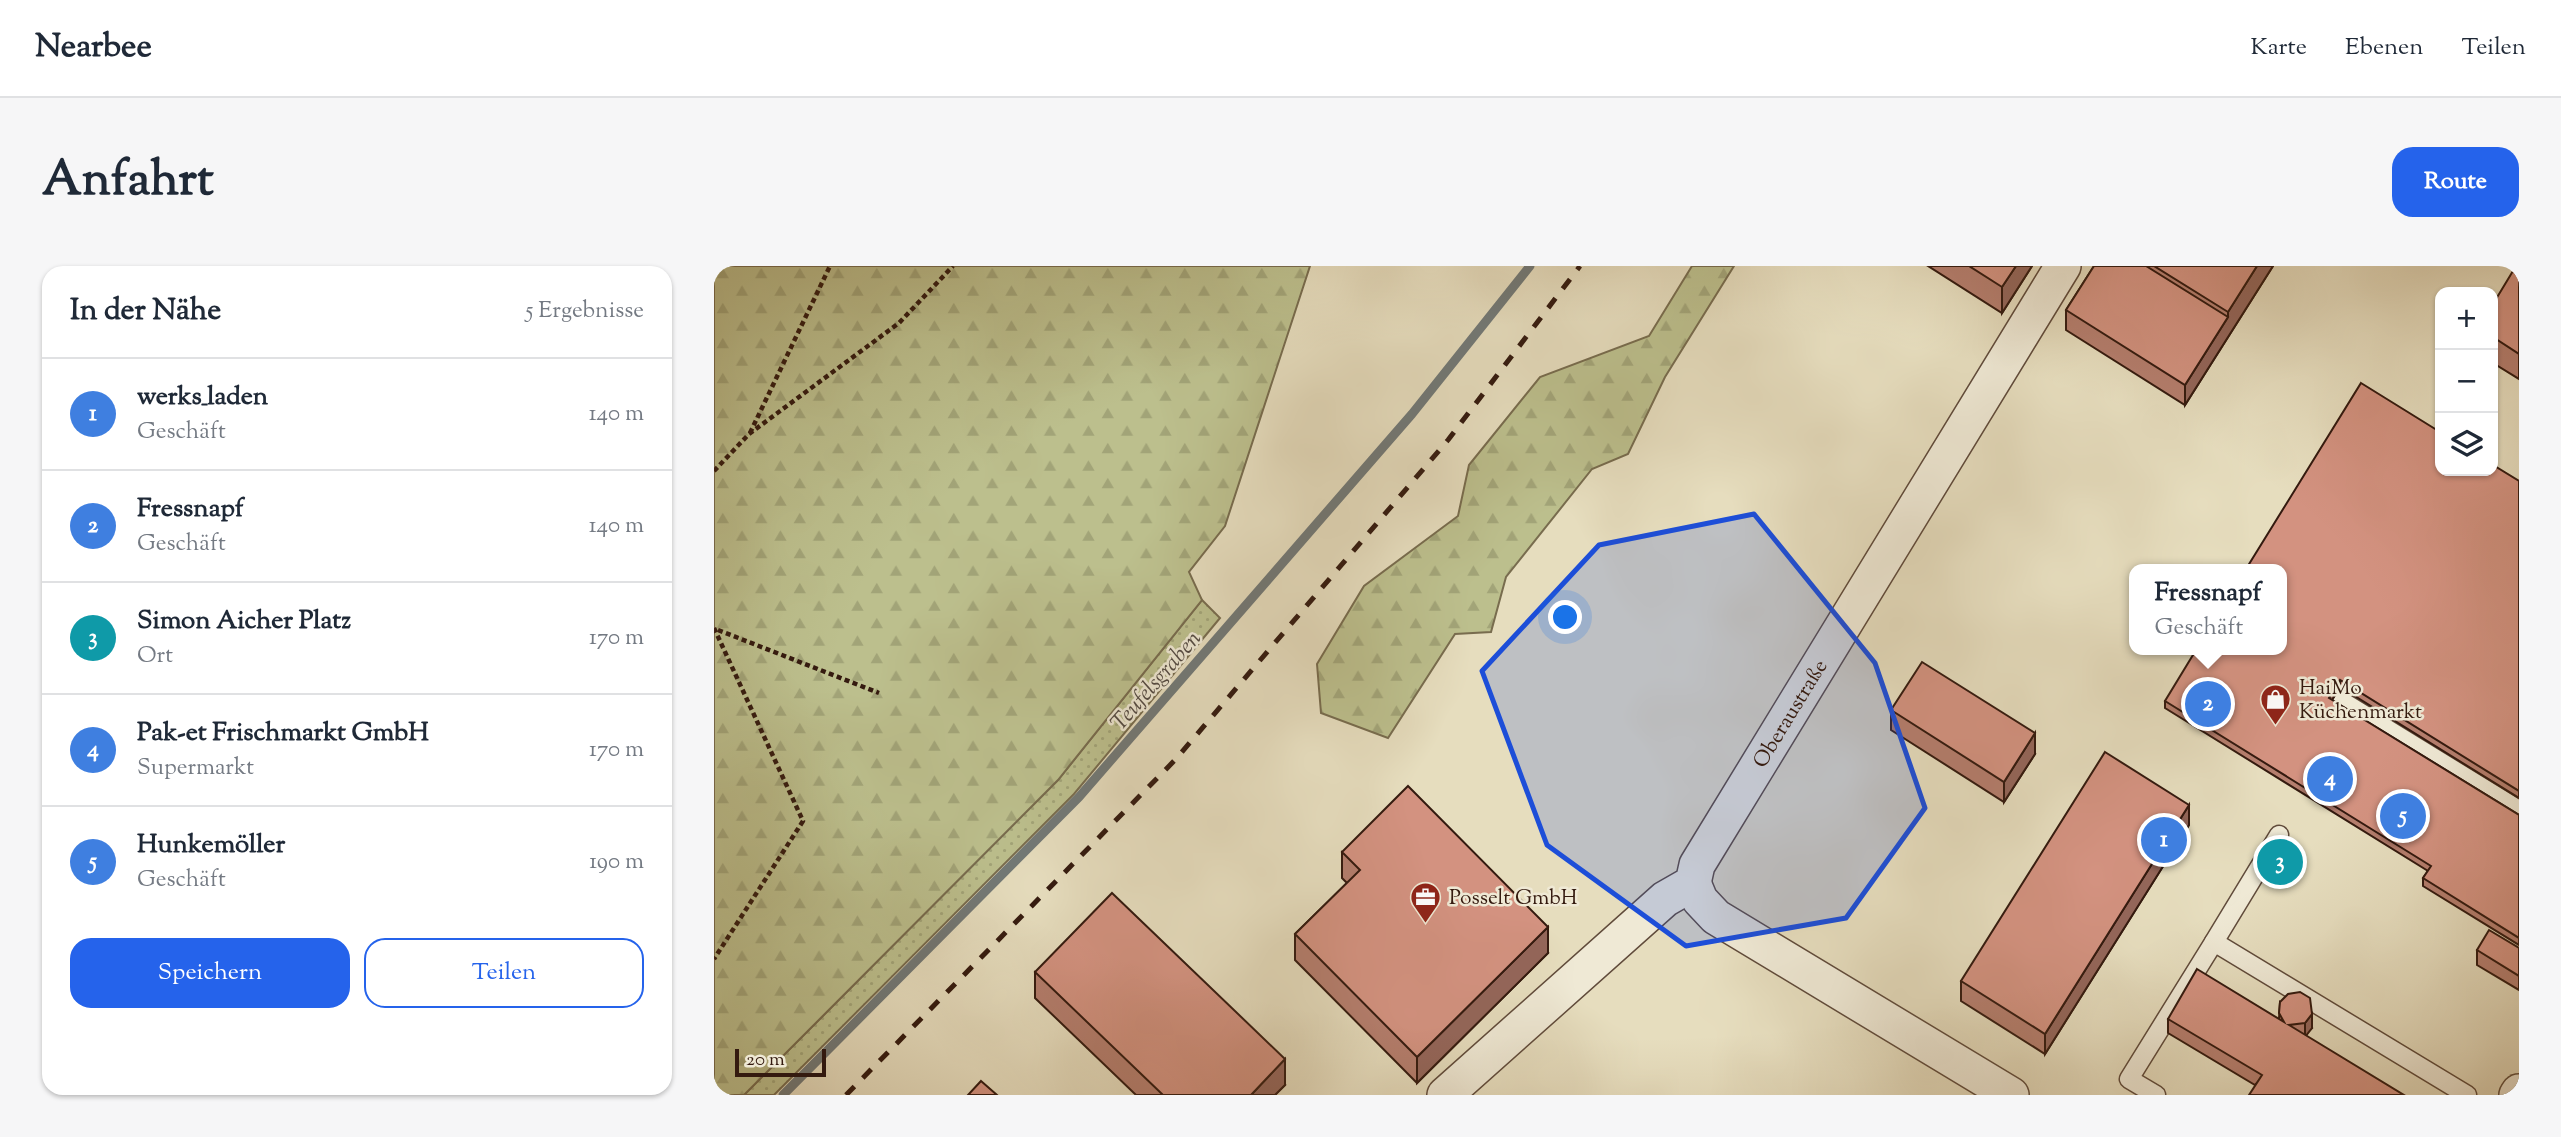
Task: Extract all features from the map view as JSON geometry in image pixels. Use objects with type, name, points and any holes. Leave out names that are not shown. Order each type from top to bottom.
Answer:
[{"type":"street","name":"Oberaustraße","points":[[1693,883],[1697,866],[2063,266]]},
{"type":"street","points":[[1445,1095],[1665,900],[1693,883],[1700,900],[1716,917],[2011,1095]]},
{"type":"lane","points":[[2334,697],[2519,810]]},
{"type":"lane","points":[[2156,1095],[2129,1079],[2279,835]]},
{"type":"lane","points":[[2214,942],[2467,1095]]},
{"type":"path","points":[[749,434],[830,266]]},
{"type":"path","points":[[714,471],[749,434],[899,323],[953,266]]},
{"type":"path","points":[[716,629],[879,693]]},
{"type":"path","points":[[714,959],[803,821],[716,629]]},
{"type":"highlighted area","points":[[1754,514],[1875,663],[1925,808],[1846,918],[1686,946],[1547,845],[1482,671],[1599,545]]},
{"type":"green space","points":[[714,266],[1310,266],[1225,526],[1189,572],[1202,600],[1058,780],[744,1095],[714,1095]]},
{"type":"green space","points":[[1692,266],[1734,266],[1665,377],[1628,454],[1592,469],[1506,577],[1491,632],[1455,634],[1388,738],[1321,713],[1317,664],[1364,586],[1458,516],[1469,465],[1540,377],[1649,336]]},
{"type":"green space","points":[[1202,600],[1220,618],[1074,794],[774,1095],[744,1095],[1058,780]]},
{"type":"building","points":[[1969,266],[2016,266],[2002,287]]},
{"type":"building","points":[[2094,266],[2146,266],[2228,317],[2185,385],[2066,310]]},
{"type":"building","points":[[2154,266],[2257,266],[2228,312]]},
{"type":"building","points":[[2516,266],[2519,266],[2519,354],[2498,340],[2498,296]]},
{"type":"building","points":[[2361,383],[2435,429],[2435,476],[2498,476],[2498,468],[2519,481],[2519,791],[2340,680],[2329,698],[2519,815],[2519,938],[2423,878],[2431,866],[2165,701],[2193,655],[2287,655],[2287,564],[2249,564]]},
{"type":"building","points":[[1922,662],[2035,733],[2004,782],[1891,710]]},
{"type":"building","points":[[2105,752],[2189,805],[2045,1034],[1961,981]]},
{"type":"building","name":"Posselt GmbH","points":[[1408,786],[1548,927],[1417,1057],[1295,934],[1360,870],[1342,852]]},
{"type":"building","points":[[1112,893],[1285,1059],[1251,1095],[1163,1095],[1035,972]]},
{"type":"building","points":[[2489,930],[2519,948],[2519,976],[2477,950]]},
{"type":"building","points":[[2197,969],[2284,1022],[2279,1013],[2280,1002],[2288,994],[2300,992],[2310,998],[2312,1014],[2305,1023],[2289,1025],[2404,1095],[2249,1095],[2262,1075],[2168,1019]]},
{"type":"building","points":[[981,1081],[997,1095],[968,1095]]},
{"type":"waterway","name":"Teufelsgraben","points":[[783,1095],[1079,797],[1412,414],[1530,266]]},
{"type":"railway","points":[[846,1095],[1175,760],[1448,440],[1580,266]]},
{"type":"place","name":"Fressnapf","points":[[2208,704]]},
{"type":"place","name":"HaiMo Küchenmarkt","points":[[2276,726]]},
{"type":"place","name":"Pak-et Frischmarkt GmbH","points":[[2330,779]]},
{"type":"place","name":"Hunkemöller","points":[[2403,816]]},
{"type":"place","name":"werks_laden","points":[[2164,840]]},
{"type":"place","name":"Simon Aicher Platz","points":[[2280,862]]},
{"type":"place","name":"Posselt GmbH","points":[[1426,924]]}]
